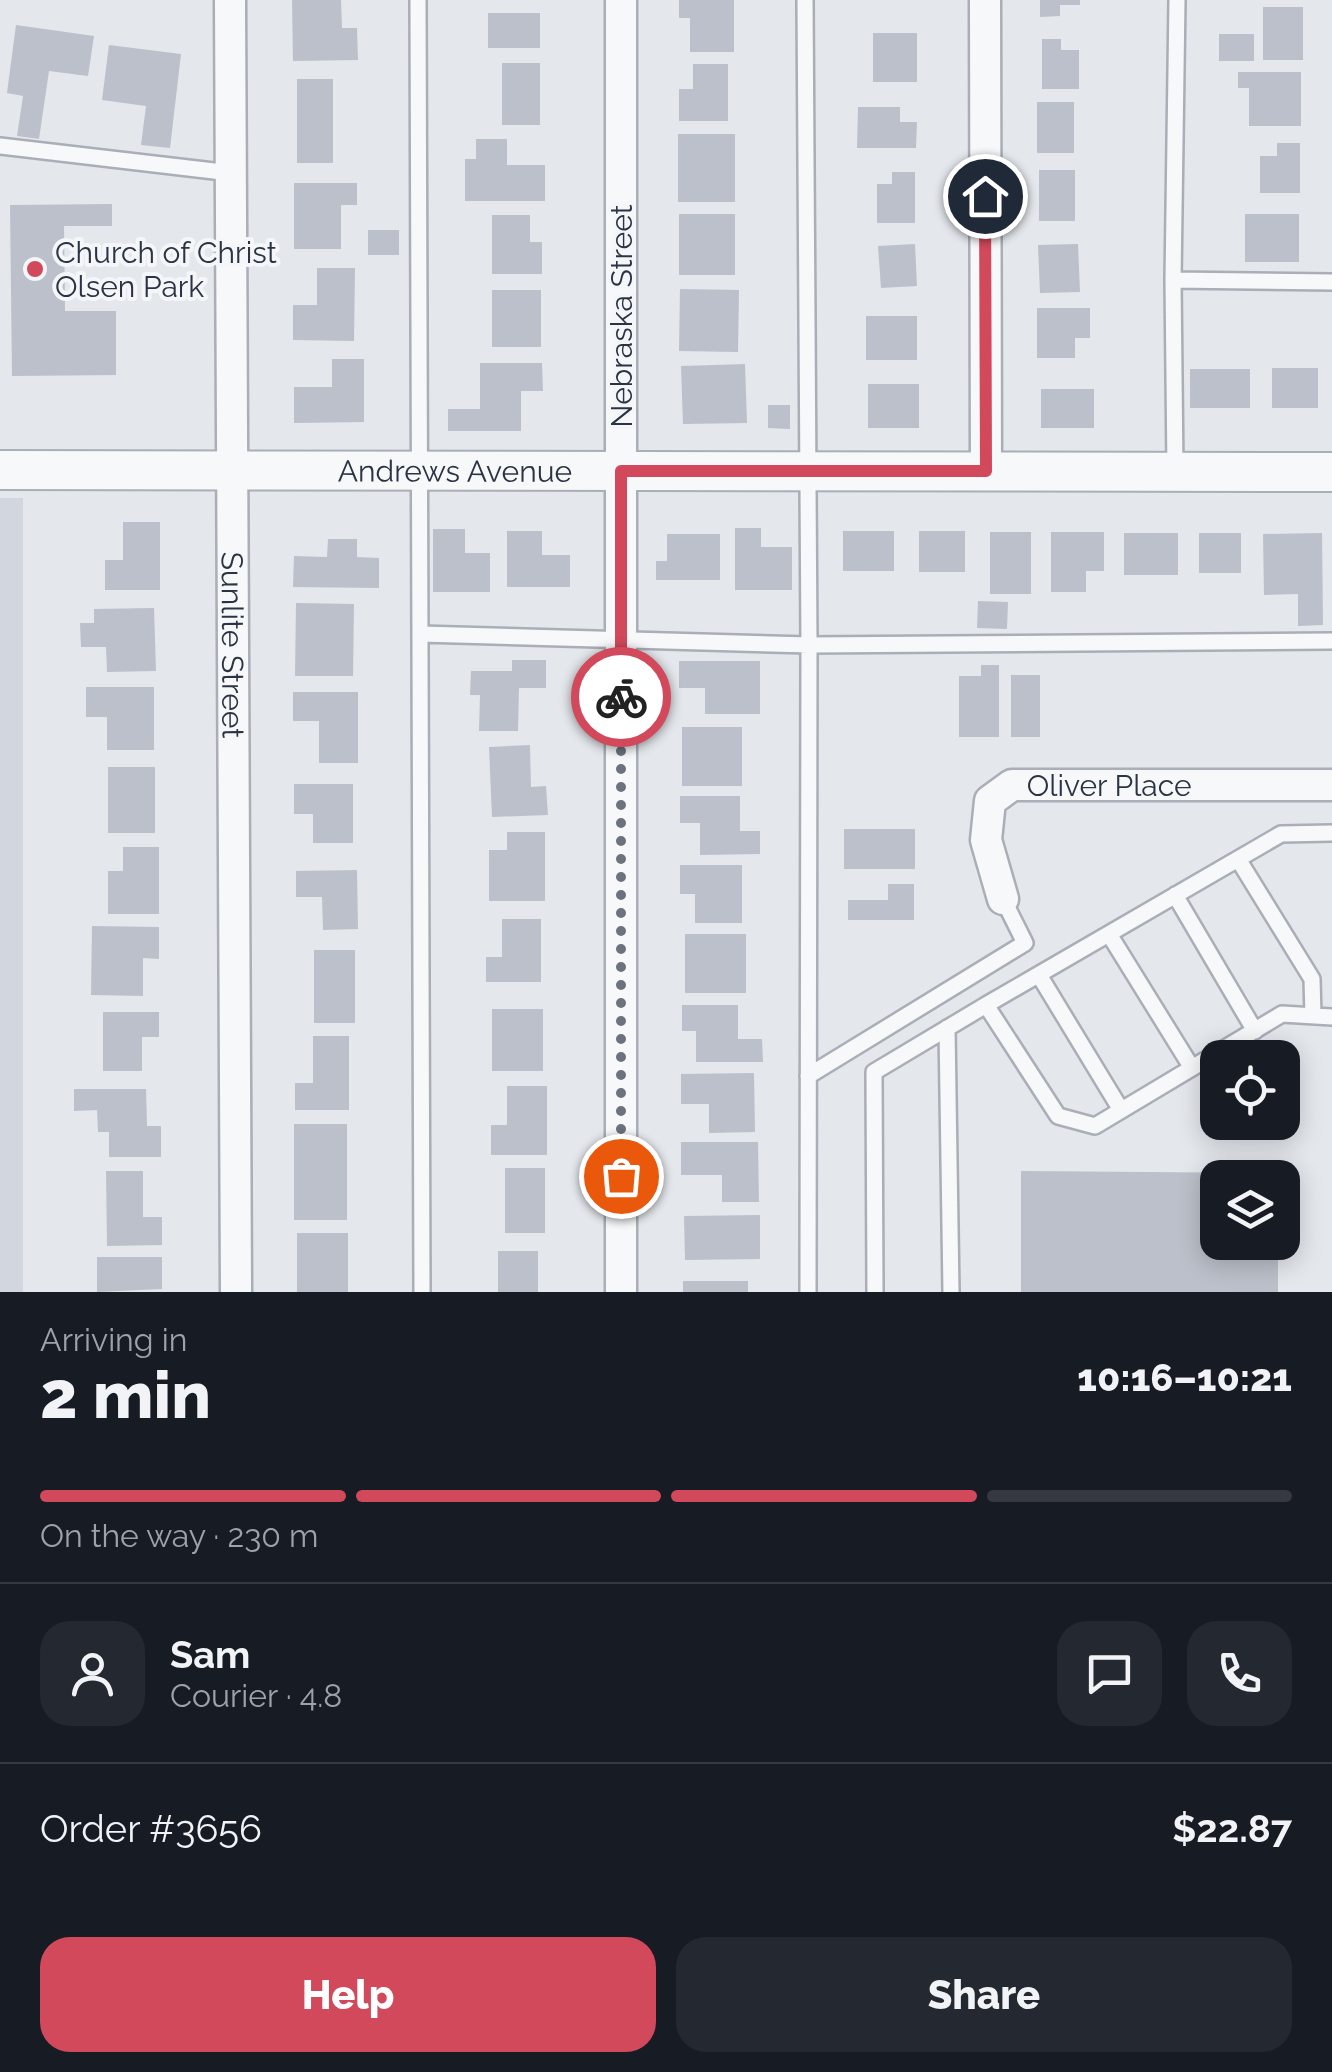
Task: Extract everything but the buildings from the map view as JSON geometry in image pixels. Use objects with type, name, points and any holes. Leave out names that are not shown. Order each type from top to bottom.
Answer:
[{"type":"street","name":"Sunlite Street","points":[[230,0],[236,1292]]},
{"type":"street","name":"Nebraska Street","points":[[621,0],[621,1292]]},
{"type":"street","points":[[985,0],[986,471]]},
{"type":"street","name":"Andrews Avenue","points":[[0,470],[1332,472]]},
{"type":"street","name":"Oliver Place","points":[[1003,899],[986,840],[990,801],[1012,785],[1332,785]]},
{"type":"lane","points":[[418,0],[422,1292]]},
{"type":"lane","points":[[804,0],[809,645],[808,1292]]},
{"type":"lane","points":[[1176,472],[1178,0]]},
{"type":"lane","points":[[0,146],[231,173]]},
{"type":"lane","points":[[1174,280],[1332,282]]},
{"type":"lane","points":[[421,634],[809,645],[1332,642]]},
{"type":"lane","points":[[876,1292],[874,1072],[1281,834],[1332,834]]},
{"type":"lane","points":[[1238,859],[1312,979],[1313,1016]]},
{"type":"lane","points":[[1175,895],[1255,1030]]},
{"type":"lane","points":[[808,1076],[1025,943],[1003,899]]},
{"type":"lane","points":[[1108,934],[1192,1068]]},
{"type":"lane","points":[[1038,975],[1121,1110]]},
{"type":"lane","points":[[986,1005],[1058,1116],[1095,1126],[1282,1014],[1332,1017]]},
{"type":"lane","points":[[948,1028],[951,1292]]},
{"type":"shaded area","points":[[0,498],[23,498],[23,1292],[0,1292]]},
{"type":"way so far","points":[[621,697],[621,1176]]},
{"type":"place","name":"Church of Christ Olsen Park","points":[[35,269]]},
{"type":"route","points":[[621,697],[621,471],[986,471],[985,196]]}]
